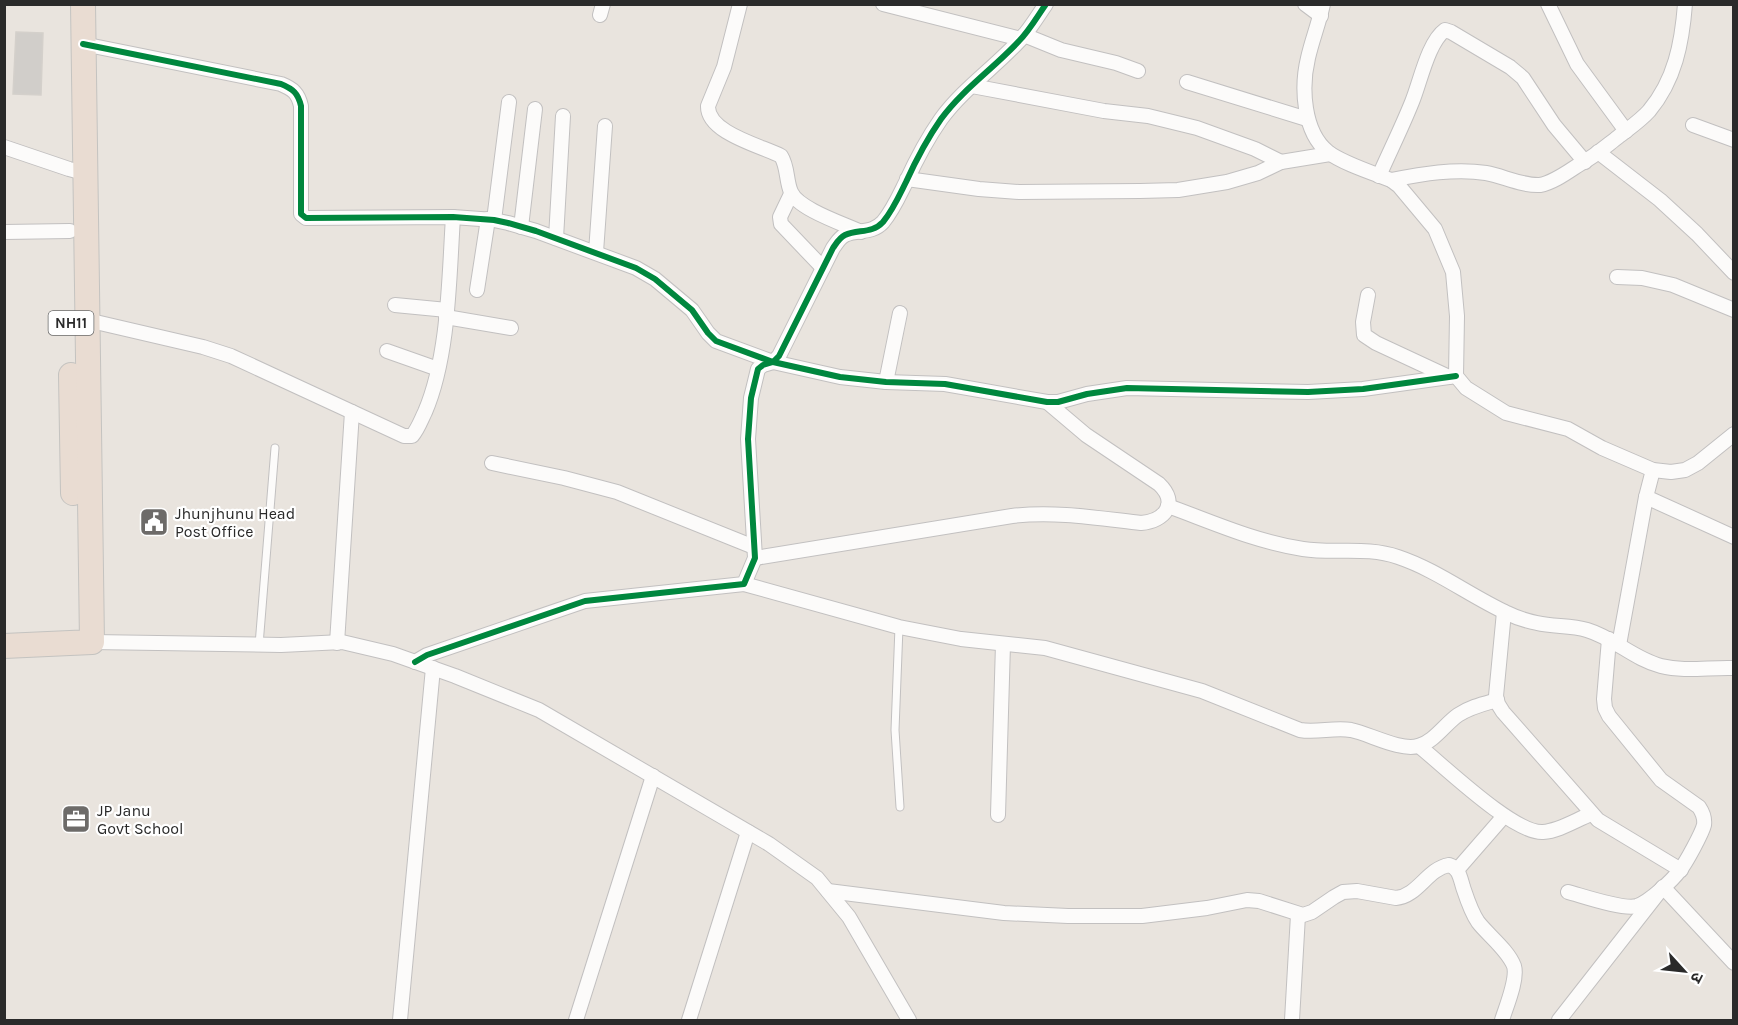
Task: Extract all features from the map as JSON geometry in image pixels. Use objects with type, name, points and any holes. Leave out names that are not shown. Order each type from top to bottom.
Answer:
[{"type":"highway","name":"NH11","points":[[67,4],[87,320],[84,642]]},
{"type":"highway","name":"NH11","points":[[82,4],[77,171],[70,231],[72,437],[84,642]]},
{"type":"highway","points":[[4,645],[84,642]]},
{"type":"street","points":[[740,4],[724,67],[708,106],[711,119],[737,137],[781,156],[791,194],[800,202],[861,232]]},
{"type":"street","points":[[883,4],[1023,37],[1060,50],[1110,61],[1138,71]]},
{"type":"street","points":[[744,584],[754,553],[748,419],[756,371],[779,357],[839,240],[844,236],[879,226],[889,214],[931,133],[958,98],[1023,37],[1046,4]]},
{"type":"street","points":[[1305,4],[1322,10],[1307,59],[1305,90],[1307,118],[1317,142],[1330,154],[1399,186],[1435,229],[1453,272],[1457,316],[1453,377]]},
{"type":"street","points":[[1548,4],[1577,64],[1626,131]]},
{"type":"street","points":[[1385,178],[1467,171],[1487,173],[1540,185],[1585,162],[1648,112],[1662,94],[1683,36],[1685,4]]},
{"type":"street","points":[[1385,178],[1431,51],[1439,34],[1445,30],[1510,67],[1523,78],[1554,125],[1585,162]]},
{"type":"street","points":[[82,44],[274,83],[292,89],[299,97],[301,106],[301,210],[306,218],[453,217],[491,220],[522,227],[636,268],[655,279],[692,310],[708,333],[717,341],[773,362],[840,377],[886,382],[945,384],[1047,402],[1058,402],[1119,388],[1308,392],[1363,389],[1453,377]]},
{"type":"street","points":[[1187,82],[1307,118]]},
{"type":"street","points":[[972,86],[1104,111],[1148,116],[1233,141],[1281,162]]},
{"type":"street","points":[[477,290],[491,220],[509,102]]},
{"type":"street","points":[[522,227],[535,109]]},
{"type":"street","points":[[556,238],[562,116]]},
{"type":"street","points":[[1693,125],[1734,140]]},
{"type":"street","points":[[596,252],[605,126]]},
{"type":"street","points":[[4,147],[77,171]]},
{"type":"street","points":[[1598,152],[1698,234],[1734,273]]},
{"type":"street","points":[[907,179],[1019,192],[1178,190],[1227,182],[1258,173],[1281,162],[1330,154]]},
{"type":"street","points":[[791,194],[780,217],[781,224],[823,268]]},
{"type":"street","points":[[87,320],[203,347],[231,356],[404,436],[412,436],[429,402],[438,369],[447,314],[453,217]]},
{"type":"street","points":[[4,232],[70,231]]},
{"type":"street","points":[[1617,277],[1642,278],[1672,285],[1734,310]]},
{"type":"street","points":[[1368,295],[1363,322],[1364,335],[1376,343],[1453,377],[1506,413],[1568,429],[1602,448],[1653,470],[1671,472],[1684,470],[1698,463],[1734,434]]},
{"type":"street","points":[[395,305],[510,328]]},
{"type":"street","points":[[886,382],[900,313]]},
{"type":"street","points":[[387,351],[438,369]]},
{"type":"street","points":[[492,463],[617,492],[754,553],[1030,514],[1068,514],[1141,523],[1159,519],[1168,506],[1167,491],[1159,483],[1086,435],[1047,402]]},
{"type":"street","points":[[337,643],[352,412]]},
{"type":"street","points":[[1568,892],[1631,907],[1643,903],[1681,870],[1704,824],[1703,813],[1699,807],[1661,780],[1605,708],[1604,699],[1614,642],[1653,470]]},
{"type":"street","points":[[1646,497],[1734,537]]},
{"type":"street","points":[[1168,506],[1286,546],[1396,556],[1432,571],[1504,612],[1521,619],[1539,624],[1584,629],[1614,642],[1647,661],[1671,668],[1734,668]]},
{"type":"street","points":[[415,662],[427,654],[585,601],[744,584],[899,627],[961,639],[1045,648],[1202,691],[1300,730],[1318,732],[1352,730],[1401,745],[1419,746],[1427,742],[1458,715],[1471,708],[1497,700]]},
{"type":"street","points":[[1504,612],[1496,683],[1497,700],[1503,712],[1591,814],[1605,825],[1681,870]]},
{"type":"street","points":[[84,642],[259,645],[342,642],[393,654],[539,710],[769,844],[817,878],[849,917],[903,1017]]},
{"type":"street","points":[[998,815],[1003,644]]},
{"type":"street","points":[[400,1020],[433,668]]},
{"type":"street","points":[[1419,746],[1504,816],[1530,830],[1551,831],[1591,814]]},
{"type":"street","points":[[576,1020],[653,776]]},
{"type":"street","points":[[1457,870],[1504,816]]},
{"type":"street","points":[[689,1020],[748,832]]},
{"type":"street","points":[[828,891],[1004,914],[1142,916],[1197,910],[1247,900],[1259,901],[1298,915],[1308,914],[1334,897],[1350,891],[1402,897],[1408,895],[1444,866],[1449,865],[1457,870],[1477,920],[1514,966],[1515,975],[1502,1020]]},
{"type":"street","points":[[1663,887],[1734,963]]},
{"type":"street","points":[[1559,1020],[1663,887]]},
{"type":"street","points":[[1292,1020],[1298,915]]},
{"type":"lane","points":[[259,645],[275,448]]},
{"type":"lane","points":[[899,627],[895,730],[900,807]]},
{"type":"building","points":[[16,32],[43,33],[41,95],[13,94]]},
{"type":"cycle path","points":[[415,662],[427,655],[585,601],[744,584],[755,558],[748,439],[751,398],[758,369],[773,362],[779,356],[838,241],[845,235],[870,230],[883,222],[893,208],[922,150],[941,119],[959,98],[1023,37],[1046,4]]},
{"type":"cycle path","points":[[83,44],[281,84],[292,90],[297,95],[301,106],[301,214],[306,218],[453,217],[494,220],[536,231],[636,268],[655,279],[692,310],[716,341],[773,362],[840,377],[886,382],[945,384],[1047,402],[1058,402],[1087,394],[1127,388],[1308,392],[1363,389],[1456,376]]},
{"type":"place","name":"Jhunjhunu Head Post Office","points":[[154,522]]},
{"type":"place","name":"JP Janu Govt School","points":[[76,819]]}]
